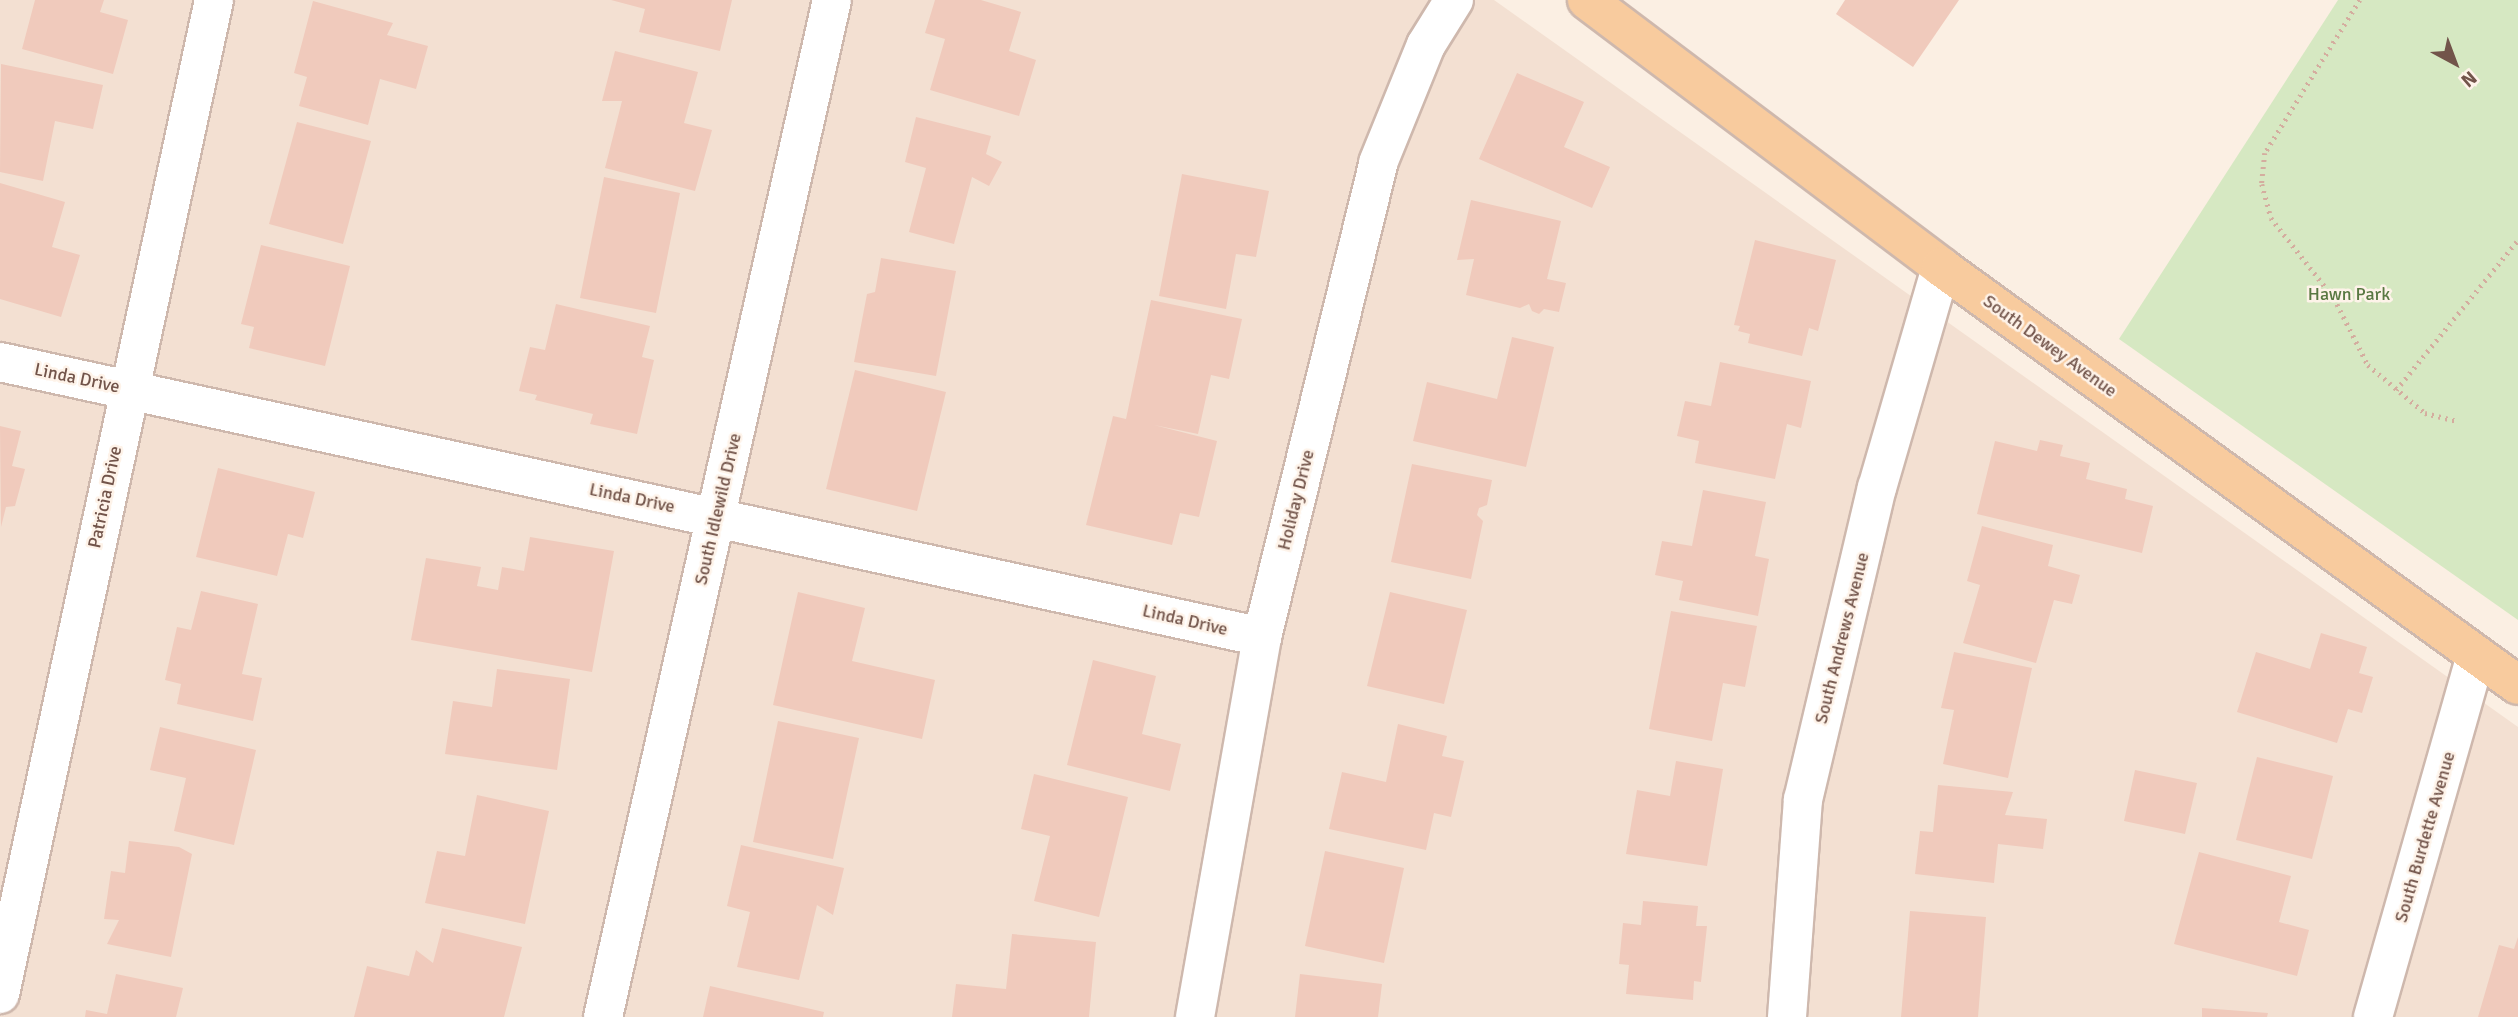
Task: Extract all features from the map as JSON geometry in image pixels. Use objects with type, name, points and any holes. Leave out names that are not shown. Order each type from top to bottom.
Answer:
[{"type":"main road","name":"South Dewey Avenue","points":[[1587,0],[1941,267],[2518,685]]},
{"type":"street","name":"Patricia Drive","points":[[0,994],[128,389],[214,0]]},
{"type":"street","name":"South Idlewild Drive","points":[[603,1017],[832,0]]},
{"type":"street","name":"Holiday Drive","points":[[1195,1017],[1262,637],[1378,163],[1426,45],[1454,0]]},
{"type":"street","name":"South Andrews Avenue","points":[[1787,1017],[1802,800],[1878,488],[1941,267]]},
{"type":"street","name":"Linda Drive","points":[[0,362],[717,516],[1262,637]]},
{"type":"street","name":"South Burdette Avenue","points":[[2373,1017],[2476,656]]},
{"type":"path","points":[[2360,0],[2265,153],[2262,184],[2271,218],[2334,298],[2368,365],[2425,413],[2458,421]]},
{"type":"path","points":[[2396,390],[2518,240]]},
{"type":"shaded area","points":[[0,0],[1494,0],[2518,727],[2518,1017],[0,1017]]},
{"type":"green space","name":"Hawn Park","points":[[2338,0],[2518,0],[2518,620],[2119,339]]},
{"type":"building","points":[[35,0],[104,0],[100,12],[128,20],[113,74],[22,49]]},
{"type":"building","points":[[611,0],[732,0],[720,51],[639,32],[645,9]]},
{"type":"building","points":[[935,0],[981,0],[1021,12],[1009,51],[1036,60],[1019,116],[930,90],[945,39],[925,33]]},
{"type":"building","points":[[1845,0],[1959,0],[1913,67],[1836,14]]},
{"type":"building","points":[[313,1],[393,23],[387,35],[428,46],[416,89],[380,79],[368,125],[299,106],[307,77],[294,73]]},
{"type":"building","points":[[615,51],[698,72],[684,123],[712,130],[695,191],[605,168],[622,101],[602,101]]},
{"type":"building","points":[[1,64],[103,85],[93,129],[55,121],[43,181],[0,172]]},
{"type":"building","points":[[1517,73],[1584,102],[1564,147],[1610,167],[1592,208],[1479,159]]},
{"type":"building","points":[[916,117],[991,136],[986,154],[1002,162],[989,186],[972,177],[954,244],[909,232],[926,168],[905,162]]},
{"type":"building","points":[[297,122],[371,141],[343,244],[269,224]]},
{"type":"building","points":[[1182,174],[1269,191],[1256,257],[1236,254],[1226,309],[1159,296]]},
{"type":"building","points":[[604,177],[680,193],[656,313],[580,298]]},
{"type":"building","points":[[0,183],[65,202],[52,247],[80,255],[61,317],[0,299]]},
{"type":"building","points":[[1471,200],[1561,221],[1547,279],[1566,283],[1559,312],[1544,309],[1539,314],[1532,311],[1529,304],[1520,308],[1466,295],[1474,259],[1457,260]]},
{"type":"building","points":[[1755,240],[1836,260],[1818,331],[1809,328],[1802,356],[1748,343],[1750,334],[1738,331],[1740,326],[1734,325]]},
{"type":"building","points":[[261,245],[350,266],[325,366],[249,348],[254,327],[241,324]]},
{"type":"building","points":[[881,258],[956,271],[936,376],[854,362],[867,294],[875,292]]},
{"type":"building","points":[[1151,300],[1242,319],[1229,379],[1211,375],[1198,434],[1154,425],[1217,441],[1199,517],[1180,513],[1172,545],[1086,525],[1113,416],[1126,419]]},
{"type":"building","points":[[556,304],[650,326],[642,357],[654,360],[637,434],[590,424],[593,414],[535,400],[537,395],[519,391],[530,347],[545,350]]},
{"type":"building","points":[[1512,337],[1554,347],[1526,467],[1413,441],[1427,382],[1497,399]]},
{"type":"building","points":[[1720,362],[1811,381],[1801,428],[1787,424],[1775,479],[1695,463],[1699,441],[1677,436],[1685,401],[1711,406]]},
{"type":"building","points":[[855,370],[946,392],[917,511],[826,489]]},
{"type":"building","points":[[0,426],[21,431],[12,466],[25,469],[15,506],[6,507],[1,527]]},
{"type":"building","points":[[2040,440],[2063,445],[2060,456],[2090,463],[2086,479],[2127,489],[2125,499],[2153,506],[2142,553],[1977,514],[1995,441],[2037,451]]},
{"type":"building","points":[[1412,464],[1492,480],[1487,505],[1479,508],[1477,515],[1483,521],[1471,579],[1391,562]]},
{"type":"building","points":[[218,468],[315,492],[303,538],[288,534],[277,576],[196,557]]},
{"type":"building","points":[[1703,490],[1766,502],[1755,556],[1769,559],[1758,616],[1679,600],[1683,581],[1655,575],[1662,541],[1692,546]]},
{"type":"building","points":[[1982,526],[2053,545],[2048,566],[2080,575],[2072,604],[2054,600],[2036,663],[1963,643],[1980,585],[1967,581]]},
{"type":"building","points":[[530,537],[614,551],[592,672],[411,640],[426,558],[481,567],[477,586],[498,590],[502,567],[524,571]]},
{"type":"building","points":[[201,591],[258,604],[242,674],[262,678],[253,721],[177,704],[181,684],[165,680],[177,627],[191,630]]},
{"type":"building","points":[[798,592],[865,608],[852,661],[935,680],[922,739],[773,705]]},
{"type":"building","points":[[1390,592],[1467,610],[1444,704],[1367,686]]},
{"type":"building","points":[[1671,611],[1757,626],[1745,687],[1723,683],[1712,741],[1649,729]]},
{"type":"building","points":[[2321,633],[2367,647],[2359,673],[2373,677],[2362,713],[2348,709],[2337,743],[2237,712],[2256,652],[2310,669]]},
{"type":"building","points":[[1954,652],[2032,668],[2008,778],[1943,764],[1954,710],[1941,708]]},
{"type":"building","points":[[1093,660],[1156,676],[1142,734],[1181,744],[1170,791],[1067,765]]},
{"type":"building","points":[[497,669],[570,679],[557,770],[445,754],[453,701],[492,707]]},
{"type":"building","points":[[778,721],[859,738],[833,859],[753,842]]},
{"type":"building","points":[[1398,724],[1447,736],[1442,756],[1464,761],[1451,817],[1434,813],[1426,850],[1329,829],[1342,772],[1386,782]]},
{"type":"building","points":[[160,727],[256,750],[234,845],[174,831],[186,778],[150,770]]},
{"type":"building","points":[[2257,757],[2333,776],[2312,859],[2236,840]]},
{"type":"building","points":[[1676,761],[1723,769],[1707,866],[1626,854],[1637,790],[1670,796]]},
{"type":"building","points":[[2135,770],[2197,783],[2185,834],[2124,821]]},
{"type":"building","points":[[1034,774],[1128,797],[1099,917],[1034,901],[1050,836],[1021,829]]},
{"type":"building","points":[[1938,785],[2013,792],[2005,815],[2047,819],[2043,849],[1998,844],[1994,883],[1915,874],[1920,831],[1933,832]]},
{"type":"building","points":[[477,795],[549,811],[525,924],[425,903],[437,851],[465,856]]},
{"type":"building","points":[[129,841],[179,847],[192,854],[171,957],[107,944],[119,920],[104,919],[111,871],[125,873]]},
{"type":"building","points":[[741,845],[844,868],[833,915],[817,905],[799,980],[737,967],[750,912],[727,906]]},
{"type":"building","points":[[1325,851],[1404,868],[1384,963],[1305,946]]},
{"type":"building","points":[[2199,852],[2291,876],[2279,922],[2309,930],[2297,976],[2174,944]]},
{"type":"building","points":[[1643,901],[1698,906],[1696,926],[1707,926],[1701,982],[1694,981],[1693,1000],[1626,994],[1629,965],[1619,964],[1623,923],[1641,925]]},
{"type":"building","points":[[1910,911],[1986,917],[1978,1017],[1901,1017]]},
{"type":"building","points":[[442,928],[522,947],[504,1017],[354,1017],[367,966],[409,976],[416,950],[433,963]]},
{"type":"building","points":[[1012,934],[1096,942],[1089,1017],[952,1017],[956,984],[1006,989]]},
{"type":"building","points":[[2518,937],[2518,1017],[2478,1017],[2499,945],[2514,949]]},
{"type":"building","points":[[116,974],[183,988],[176,1017],[85,1017],[86,1010],[107,1014]]},
{"type":"building","points":[[1300,974],[1382,984],[1378,1017],[1295,1017]]},
{"type":"building","points":[[710,986],[824,1012],[823,1017],[703,1017]]},
{"type":"building","points":[[2202,1008],[2268,1013],[2267,1017],[2202,1017]]}]
